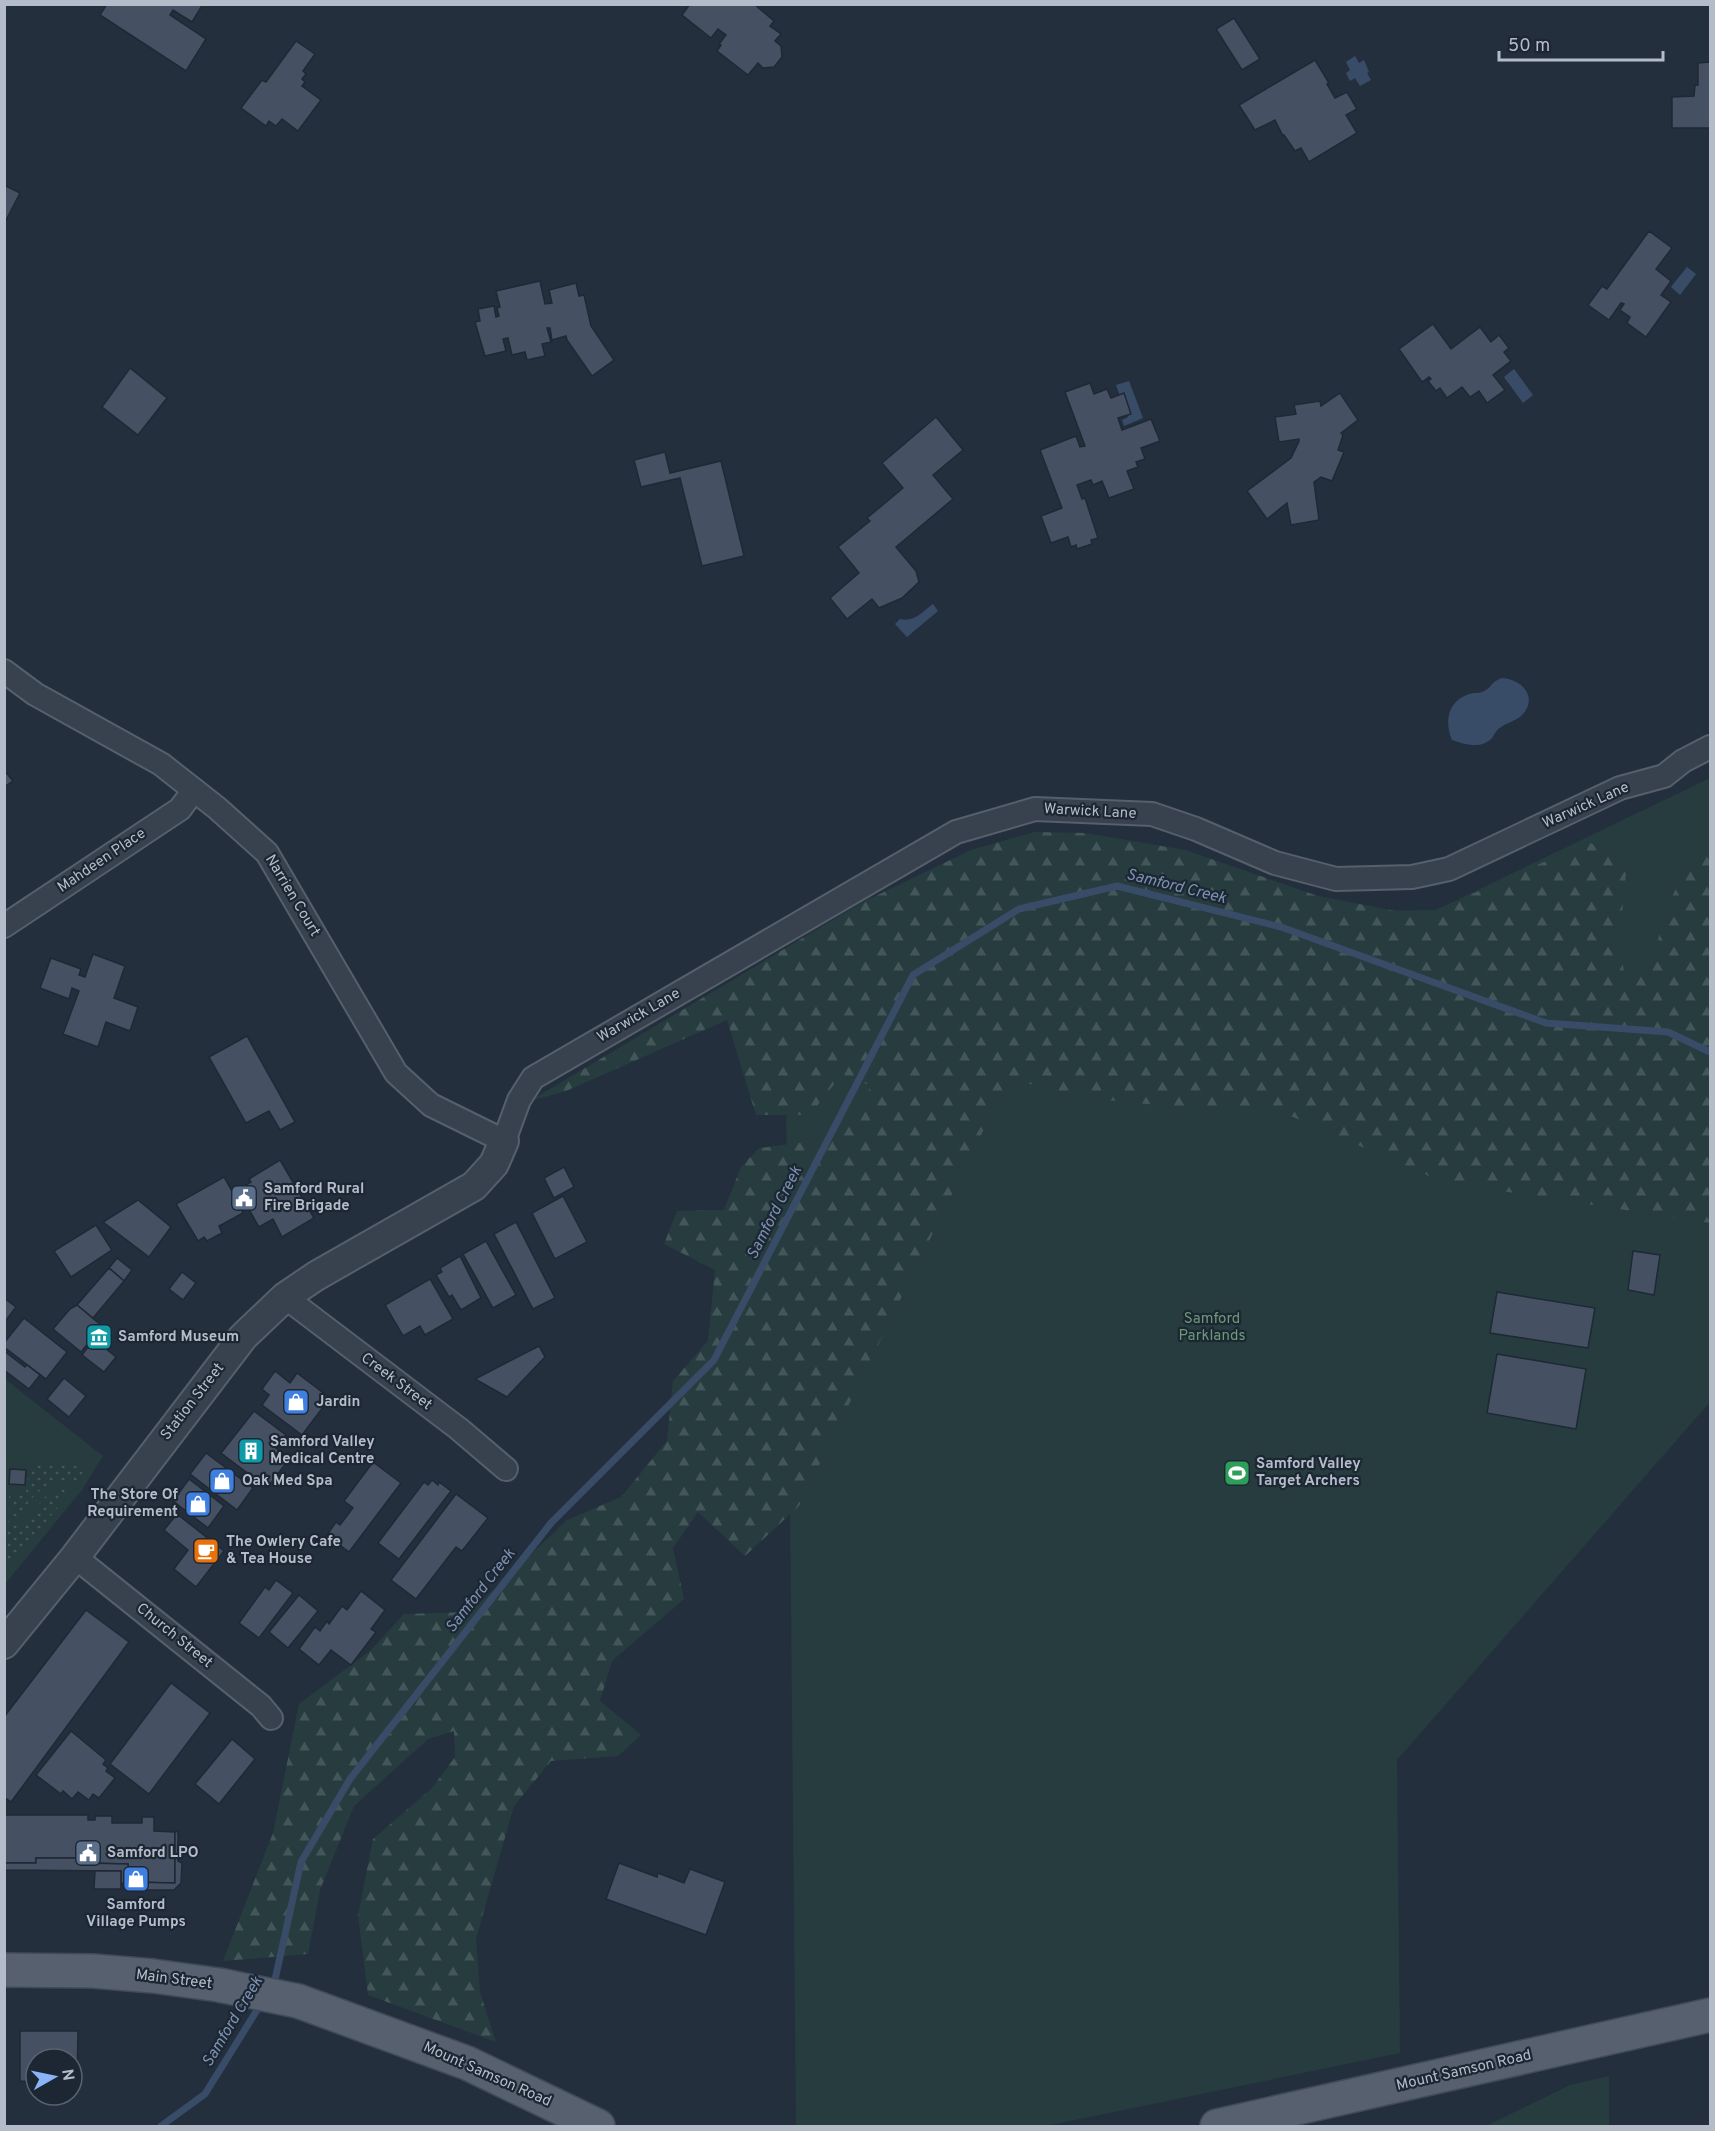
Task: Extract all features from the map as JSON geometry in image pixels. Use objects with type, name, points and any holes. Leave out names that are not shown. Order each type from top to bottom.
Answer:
[{"type":"main road","name":"Main Street","points":[[4,1970],[93,1971],[219,1985],[298,2001],[375,2028]]},
{"type":"main road","name":"Mount Samson Road","points":[[1217,2127],[1710,2015]]},
{"type":"main road","name":"Mount Samson Road","points":[[375,2028],[467,2062],[598,2127]]},
{"type":"street","name":"Narrien Court","points":[[4,671],[35,694],[161,764],[267,853],[396,1073],[431,1105],[504,1141]]},
{"type":"street","name":"Warwick Lane","points":[[504,1141],[519,1100],[533,1078],[956,832],[1035,809],[1152,814],[1196,829],[1275,863],[1336,879],[1412,877],[1449,869],[1620,788],[1664,776],[1683,761],[1710,747]]},
{"type":"street","name":"Mahdeen Place","points":[[4,926],[180,809],[194,790]]},
{"type":"street","name":"Station Street","points":[[4,1644],[75,1557],[243,1336],[285,1297],[316,1276],[474,1186],[494,1164],[504,1141]]},
{"type":"street","name":"Creek Street","points":[[285,1297],[459,1429],[506,1468]]},
{"type":"street","name":"Church Street","points":[[75,1557],[261,1706],[271,1718]]},
{"type":"green space","name":"Samford Parklands","points":[[1710,778],[1710,1402],[1397,1760],[1400,2053],[1046,2126],[796,2126],[785,990],[1291,912],[1436,910]]},
{"type":"green space","points":[[1035,832],[1085,833],[1185,850],[1318,896],[1422,916],[1589,842],[1627,863],[1619,945],[1625,976],[1654,962],[1663,914],[1677,887],[1702,852],[1710,850],[1710,1223],[1443,1182],[1270,1107],[1178,1107],[1076,1097],[1009,1078],[799,1506],[745,1556],[698,1512],[673,1548],[684,1599],[612,1661],[600,1701],[641,1735],[618,1756],[551,1761],[514,1806],[476,1938],[480,1992],[496,2042],[368,1995],[358,1915],[373,1839],[432,1788],[455,1757],[454,1731],[428,1739],[354,1806],[320,1890],[308,1954],[223,1961],[273,1833],[299,1704],[371,1650],[404,1614],[470,1612],[567,1520],[621,1497],[667,1441],[673,1381],[708,1341],[715,1270],[664,1244],[677,1211],[724,1210],[741,1167],[759,1148],[807,1142],[851,1121],[871,1086],[842,1074],[810,1115],[756,1115],[727,1020],[566,1091],[530,1101],[863,902],[971,850]]},
{"type":"green space","points":[[5,1379],[103,1456],[82,1490],[5,1584]]},
{"type":"green space","points":[[30,1463],[78,1466],[86,1473],[81,1481],[60,1481],[47,1486],[36,1494],[15,1517],[11,1515],[9,1496],[21,1496],[26,1493]]},
{"type":"green space","points":[[76,1486],[5,1570],[5,1517],[11,1523],[21,1523],[44,1498],[56,1490]]},
{"type":"green space","points":[[1609,2076],[1609,2126],[1486,2126],[1570,2085]]},
{"type":"water","points":[[1355,56],[1359,63],[1364,60],[1371,80],[1360,86],[1355,78],[1350,81],[1346,73],[1350,70],[1346,62]]},
{"type":"water","points":[[1687,267],[1696,274],[1680,295],[1671,287]]},
{"type":"water","points":[[1514,369],[1533,395],[1523,403],[1504,377]]},
{"type":"water","points":[[1129,381],[1143,418],[1124,426],[1122,420],[1128,417],[1116,385]]},
{"type":"water","points":[[933,604],[938,611],[907,637],[895,624],[900,619],[914,618]]},
{"type":"water","points":[[1502,678],[1516,682],[1526,691],[1529,703],[1526,710],[1521,716],[1499,728],[1488,742],[1472,745],[1452,740],[1448,719],[1457,701],[1472,693],[1482,692]]},
{"type":"building","points":[[107,4],[203,4],[192,22],[173,10],[170,15],[206,39],[186,71],[100,15]]},
{"type":"building","points":[[690,4],[754,4],[774,21],[770,26],[781,34],[775,41],[781,46],[782,57],[774,67],[763,68],[758,63],[748,75],[717,51],[726,35],[718,29],[711,38],[682,15]]},
{"type":"building","points":[[1234,18],[1260,59],[1242,70],[1216,29]]},
{"type":"building","points":[[296,41],[315,54],[303,71],[306,74],[302,79],[305,82],[302,86],[321,100],[298,131],[282,119],[276,126],[269,121],[266,126],[241,108],[262,80],[266,82]]},
{"type":"building","points":[[1315,60],[1335,98],[1347,92],[1357,109],[1346,115],[1357,133],[1309,162],[1301,148],[1295,151],[1283,136],[1275,120],[1255,130],[1239,105]]},
{"type":"building","points":[[1710,62],[1710,128],[1672,128],[1672,97],[1694,96],[1695,85],[1698,85],[1698,63]]},
{"type":"building","points":[[4,185],[20,193],[4,224]]},
{"type":"building","points":[[1649,231],[1672,248],[1656,269],[1671,281],[1661,295],[1671,302],[1646,337],[1627,323],[1630,317],[1620,310],[1624,304],[1621,303],[1609,320],[1588,305],[1602,286],[1607,289]]},
{"type":"building","points":[[540,281],[545,304],[552,303],[549,290],[576,283],[579,296],[584,295],[591,326],[614,360],[592,376],[566,336],[552,340],[550,328],[547,328],[551,342],[542,344],[545,356],[527,360],[525,352],[512,355],[508,338],[503,339],[506,351],[485,356],[475,322],[480,321],[478,309],[494,306],[496,317],[499,316],[497,308],[500,307],[496,291]]},
{"type":"building","points":[[1433,324],[1451,349],[1480,327],[1491,342],[1499,335],[1509,348],[1504,352],[1511,361],[1493,375],[1505,390],[1487,403],[1479,391],[1470,397],[1462,387],[1447,398],[1440,388],[1436,391],[1428,381],[1431,379],[1429,377],[1422,382],[1399,349]]},
{"type":"building","points":[[130,368],[167,398],[138,435],[102,407]]},
{"type":"building","points":[[1090,383],[1094,394],[1107,389],[1111,398],[1124,393],[1131,414],[1118,418],[1122,430],[1151,419],[1160,441],[1141,448],[1145,459],[1136,462],[1138,467],[1127,471],[1134,489],[1109,498],[1102,481],[1093,485],[1091,480],[1077,485],[1082,499],[1085,498],[1098,538],[1091,540],[1092,544],[1077,549],[1076,545],[1071,547],[1068,537],[1051,543],[1041,516],[1062,508],[1040,450],[1076,436],[1080,447],[1085,446],[1065,392]]},
{"type":"building","points":[[1340,393],[1358,420],[1341,433],[1343,435],[1338,450],[1344,452],[1332,481],[1321,477],[1314,482],[1319,520],[1291,525],[1287,503],[1267,519],[1247,491],[1291,458],[1299,441],[1299,439],[1279,442],[1275,417],[1296,414],[1294,405],[1320,401],[1321,406]]},
{"type":"building","points":[[936,417],[963,450],[933,475],[953,499],[896,547],[916,571],[919,582],[902,598],[879,608],[872,599],[847,619],[830,598],[859,573],[838,547],[870,521],[867,518],[903,488],[882,463]]},
{"type":"building","points":[[665,452],[670,473],[721,461],[744,556],[702,566],[680,478],[641,487],[634,460]]},
{"type":"building","points":[[4,770],[13,781],[4,787]]},
{"type":"building","points":[[93,954],[125,966],[114,998],[138,1007],[130,1031],[106,1022],[98,1047],[63,1034],[79,991],[72,988],[69,999],[40,988],[51,958],[81,969],[79,975],[85,977]]},
{"type":"building","points":[[247,1036],[295,1122],[280,1130],[269,1111],[246,1123],[209,1057]]},
{"type":"building","name":"Samford Rural Fire Brigade","points":[[280,1160],[314,1218],[282,1237],[273,1219],[259,1227],[246,1204],[240,1207],[243,1213],[219,1226],[222,1233],[207,1241],[204,1237],[198,1241],[176,1204],[224,1177],[233,1193],[251,1182],[249,1179]]},
{"type":"building","points":[[564,1167],[574,1187],[554,1198],[544,1178]]},
{"type":"building","points":[[563,1196],[587,1242],[555,1259],[532,1213]]},
{"type":"building","points":[[138,1200],[171,1227],[149,1257],[103,1222]]},
{"type":"building","points":[[516,1222],[555,1298],[533,1309],[494,1234]]},
{"type":"building","points":[[96,1225],[112,1250],[71,1277],[54,1251]]},
{"type":"building","points":[[486,1241],[516,1295],[493,1308],[463,1254]]},
{"type":"building","points":[[1633,1251],[1660,1255],[1654,1295],[1628,1290]]},
{"type":"building","points":[[460,1256],[481,1298],[461,1310],[452,1295],[449,1297],[436,1275],[442,1272],[440,1268]]},
{"type":"building","points":[[117,1258],[132,1270],[124,1281],[109,1268]]},
{"type":"building","points":[[109,1268],[124,1281],[93,1318],[77,1305]]},
{"type":"building","points":[[182,1272],[196,1283],[183,1300],[169,1289]]},
{"type":"building","points":[[430,1279],[453,1319],[425,1335],[420,1326],[403,1336],[385,1305]]},
{"type":"building","points":[[1497,1292],[1595,1308],[1588,1348],[1490,1333]]},
{"type":"building","points":[[4,1298],[16,1307],[4,1323]]},
{"type":"building","points":[[77,1305],[102,1326],[81,1352],[53,1329],[70,1309]]},
{"type":"building","points":[[24,1318],[67,1352],[46,1379],[4,1347],[4,1343]]},
{"type":"building","points":[[94,1339],[116,1357],[104,1372],[82,1355]]},
{"type":"building","points":[[539,1346],[545,1357],[507,1397],[475,1379]]},
{"type":"building","points":[[4,1351],[40,1375],[29,1389],[4,1370]]},
{"type":"building","points":[[1497,1354],[1586,1369],[1576,1429],[1487,1413]]},
{"type":"building","name":"Jardin","points":[[275,1371],[290,1383],[297,1373],[330,1398],[302,1435],[262,1405],[269,1395],[262,1389]]},
{"type":"building","points":[[64,1378],[86,1396],[69,1417],[47,1399]]},
{"type":"building","name":"Samford Valley Medical Centre","points":[[254,1411],[286,1435],[276,1448],[290,1458],[267,1488],[221,1453]]},
{"type":"building","name":"Oak Med Spa","points":[[206,1453],[253,1488],[237,1510],[190,1474]]},
{"type":"building","points":[[373,1462],[401,1483],[349,1552],[327,1535],[336,1522],[340,1525],[353,1508],[344,1501]]},
{"type":"building","points":[[10,1469],[26,1470],[25,1485],[9,1484]]},
{"type":"building","name":"The Store Of Requirement","points":[[189,1479],[224,1506],[208,1528],[173,1501]]},
{"type":"building","points":[[432,1480],[451,1491],[399,1559],[378,1543],[424,1482],[428,1485]]},
{"type":"building","points":[[456,1494],[488,1518],[462,1551],[456,1547],[416,1599],[391,1580]]},
{"type":"building","name":"The Owlery Cafe & Tea House","points":[[177,1514],[224,1551],[196,1587],[174,1569],[188,1550],[164,1530]]},
{"type":"building","points":[[276,1580],[293,1593],[259,1638],[239,1623],[265,1587],[269,1590]]},
{"type":"building","points":[[361,1591],[385,1610],[371,1629],[376,1632],[351,1665],[331,1650],[319,1665],[299,1649],[315,1627],[320,1631],[327,1621],[329,1624],[342,1606],[347,1610]]},
{"type":"building","points":[[299,1595],[318,1611],[288,1648],[269,1632]]},
{"type":"building","points":[[86,1610],[129,1642],[11,1802],[4,1797],[4,1717]]},
{"type":"building","points":[[171,1683],[210,1713],[149,1794],[110,1764]]},
{"type":"building","points":[[71,1731],[106,1760],[103,1764],[108,1768],[106,1771],[115,1778],[99,1798],[93,1794],[89,1800],[78,1792],[72,1799],[63,1791],[61,1794],[36,1775]]},
{"type":"building","points":[[232,1739],[255,1759],[219,1804],[195,1784]]},
{"type":"building","points":[[4,1815],[88,1815],[88,1820],[95,1820],[95,1816],[112,1816],[112,1823],[142,1823],[142,1817],[154,1817],[154,1831],[175,1832],[175,1883],[129,1882],[128,1864],[86,1863],[87,1858],[36,1858],[36,1863],[4,1863]]},
{"type":"building","points":[[178,1831],[178,1861],[182,1863],[181,1883],[174,1890],[128,1890],[121,1882],[121,1871],[4,1870],[4,1863],[36,1863],[36,1858],[87,1858],[86,1863],[128,1864],[129,1882],[175,1883],[175,1832]]},
{"type":"building","points":[[619,1863],[657,1877],[658,1873],[684,1883],[690,1869],[725,1882],[706,1935],[606,1899]]},
{"type":"building","points":[[95,1871],[121,1871],[121,1889],[94,1889]]},
{"type":"building","points":[[20,2031],[78,2031],[78,2047],[24,2047],[24,2081],[20,2081]]},
{"type":"waterway","name":"Samford Creek","points":[[271,1988],[274,1984],[301,1862],[350,1779],[551,1523],[714,1360],[913,975],[1019,909],[1117,886],[1281,927],[1546,1023],[1668,1032],[1710,1052]]},
{"type":"waterway","name":"Samford Creek","points":[[161,2126],[205,2094],[262,2002]]},
{"type":"place","name":"Samford Rural Fire Brigade","points":[[244,1198]]},
{"type":"place","name":"Samford Museum","points":[[99,1337]]},
{"type":"place","name":"Jardin","points":[[296,1402]]},
{"type":"place","name":"Samford Valley Medical Centre","points":[[251,1451]]},
{"type":"place","name":"Samford Valley Target Archers","points":[[1237,1473]]},
{"type":"place","name":"Oak Med Spa","points":[[222,1481]]},
{"type":"place","name":"The Store Of Requirement","points":[[198,1504]]},
{"type":"place","name":"The Owlery Cafe & Tea House","points":[[206,1551]]},
{"type":"place","name":"Samford LPO","points":[[88,1853]]},
{"type":"place","name":"Samford Village Pumps","points":[[136,1879]]}]
